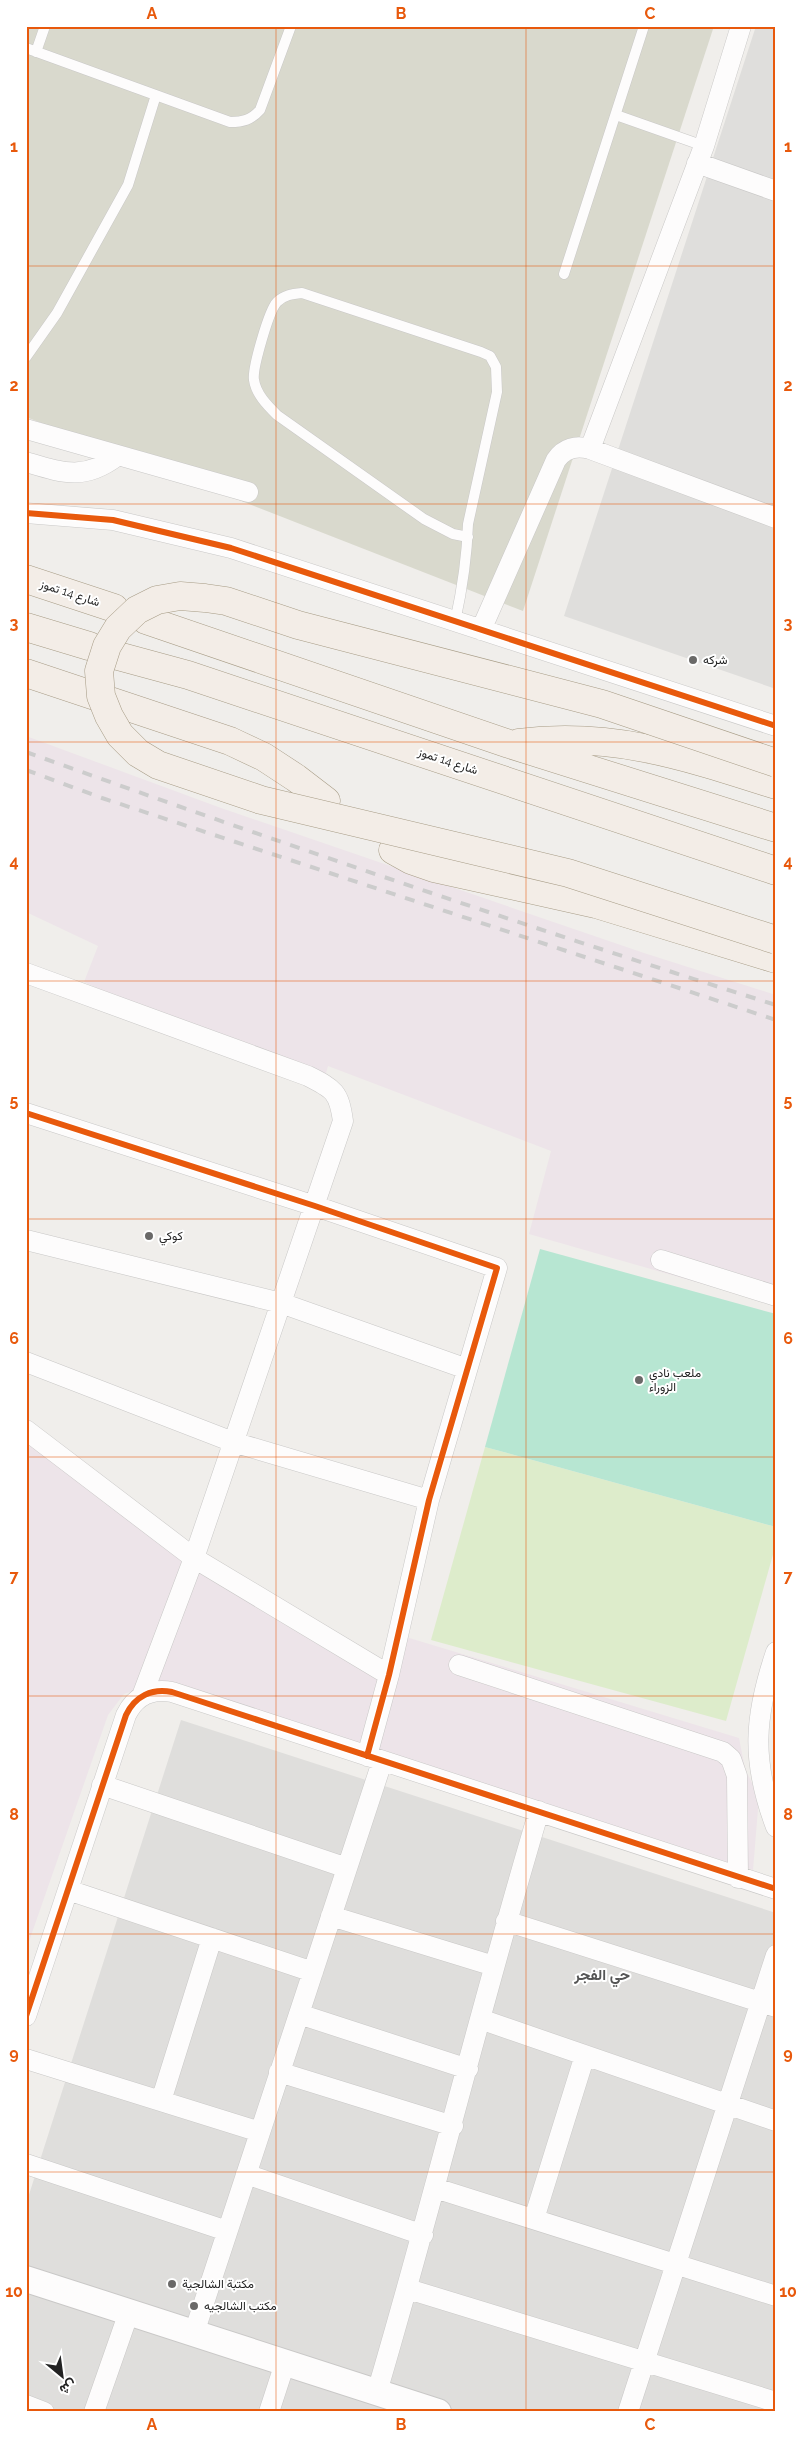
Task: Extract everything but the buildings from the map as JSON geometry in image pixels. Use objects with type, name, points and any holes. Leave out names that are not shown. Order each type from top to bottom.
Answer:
[{"type":"main road","name":"شارع 14 تموز","points":[[26,579],[114,608]]},
{"type":"main road","points":[[768,932],[568,873],[261,800],[158,765],[138,753],[120,735],[109,716],[101,696],[99,671],[107,646],[118,628],[137,610],[157,600],[180,596],[205,598],[226,601],[298,625],[602,704],[776,763]]},
{"type":"main road","points":[[146,620],[509,744],[776,828]]},
{"type":"main road","points":[[26,627],[89,646]]},
{"type":"main road","name":"شارع 14 تموز","points":[[118,656],[188,675],[776,871]]},
{"type":"main road","points":[[26,673],[230,741],[264,757],[326,801]]},
{"type":"main road","points":[[509,744],[548,739],[587,739],[643,746],[714,765],[776,785]]},
{"type":"main road","points":[[393,850],[423,864],[564,895],[648,918],[776,959]]},
{"type":"main road","points":[[482,878],[538,905],[776,978]]},
{"type":"street","points":[[590,449],[701,154],[741,26]]},
{"type":"street","points":[[701,154],[776,191]]},
{"type":"street","points":[[26,429],[248,492]]},
{"type":"street","points":[[481,630],[556,460],[571,448],[590,449],[775,515]]},
{"type":"street","points":[[26,462],[60,473],[76,474],[105,465],[117,456]]},
{"type":"street","points":[[26,514],[113,520],[172,533],[278,563],[776,726]]},
{"type":"street","points":[[26,973],[308,1076],[325,1085],[340,1100],[343,1121],[315,1206],[194,1558],[142,1696]]},
{"type":"street","points":[[26,1112],[315,1206],[497,1268],[429,1500],[389,1675],[374,1759],[347,1868],[194,2333]]},
{"type":"street","points":[[26,1240],[281,1304],[467,1369]]},
{"type":"street","points":[[661,1260],[776,1296]]},
{"type":"street","points":[[26,1362],[233,1442],[429,1500]]},
{"type":"street","points":[[26,1430],[194,1558],[389,1675]]},
{"type":"street","points":[[776,1652],[761,1703],[757,1749],[762,1778],[776,1827]]},
{"type":"street","points":[[459,1665],[723,1752],[731,1759],[737,1776],[738,1878]]},
{"type":"street","points":[[26,2016],[126,1715],[133,1704],[142,1696],[156,1690],[172,1692],[776,1889]]},
{"type":"street","points":[[102,1785],[347,1868]]},
{"type":"street","points":[[377,2392],[408,2289],[453,2126],[506,1921],[539,1811]]},
{"type":"street","points":[[68,1890],[313,1972]]},
{"type":"street","points":[[331,1916],[494,1966]]},
{"type":"street","points":[[506,1921],[768,2005]]},
{"type":"street","points":[[161,2101],[212,1938]]},
{"type":"street","points":[[628,2412],[727,2104],[768,2005],[776,1955]]},
{"type":"street","points":[[299,2014],[468,2069]]},
{"type":"street","points":[[480,2019],[776,2121]]},
{"type":"street","points":[[534,2219],[585,2055]]},
{"type":"street","points":[[26,2058],[260,2132]]},
{"type":"street","points":[[279,2072],[453,2126]]},
{"type":"street","points":[[26,2164],[227,2231]]},
{"type":"street","points":[[246,2174],[423,2235]]},
{"type":"street","points":[[435,2188],[776,2296]]},
{"type":"street","points":[[26,2279],[377,2392],[426,2410]]},
{"type":"street","points":[[408,2289],[776,2402]]},
{"type":"street","points":[[94,2412],[129,2312]]},
{"type":"street","points":[[269,2412],[285,2363]]},
{"type":"street","points":[[26,2405],[44,2412]]},
{"type":"lane","points":[[45,26],[31,50],[230,122],[242,122],[253,118],[260,110],[290,26]]},
{"type":"lane","points":[[564,274],[644,26]]},
{"type":"lane","points":[[26,357],[57,313],[128,185],[156,95]]},
{"type":"lane","points":[[616,115],[701,154]]},
{"type":"lane","points":[[455,622],[464,582],[468,537],[468,524],[497,392],[496,366],[490,356],[302,293],[285,295],[275,303],[253,377],[262,399],[277,415],[424,519],[447,531],[468,537]]},
{"type":"shaded area","points":[[26,26],[714,26],[523,611],[26,417]]},
{"type":"shaded area","points":[[756,26],[776,26],[776,689],[564,616]]},
{"type":"shaded area","points":[[26,736],[221,808],[644,953],[776,995],[776,1305],[529,1234],[551,1151],[328,1066],[321,1091],[84,982],[98,946],[26,912]]},
{"type":"shaded area","points":[[26,1439],[394,1686],[406,1637],[739,1738],[745,1769],[759,1797],[753,1870],[159,1682],[124,1694],[108,1715],[26,1950]]},
{"type":"shaded area","points":[[181,1720],[776,1913],[776,2412],[26,2412],[26,2204]]},
{"type":"green space","name":"ملعب نادي الزوراء","points":[[540,1249],[776,1314],[776,1527],[485,1447]]},
{"type":"green space","points":[[485,1447],[776,1527],[776,1544],[726,1721],[431,1640]]},
{"type":"railway","points":[[26,752],[399,882],[587,945],[776,1005]]},
{"type":"railway","points":[[26,770],[102,798],[776,1020]]},
{"type":"cycle path","points":[[26,513],[113,520],[231,548],[776,726]]},
{"type":"cycle path","points":[[26,1113],[315,1206],[497,1268],[429,1500],[389,1675],[367,1756]]},
{"type":"cycle path","points":[[26,2016],[126,1715],[139,1698],[158,1691],[172,1692],[776,1889]]},
{"type":"place","name":"شركه","points":[[693,660]]},
{"type":"place","name":"كوكي","points":[[149,1236]]},
{"type":"place","name":"ملعب نادي الزوراء","points":[[639,1380]]},
{"type":"place","name":"مكتبة الشالجية","points":[[172,2284]]},
{"type":"place","name":"مكتب الشالجيه","points":[[194,2306]]},
{"type":"district","name":"حي الفجر","points":[[602,1975]]}]
